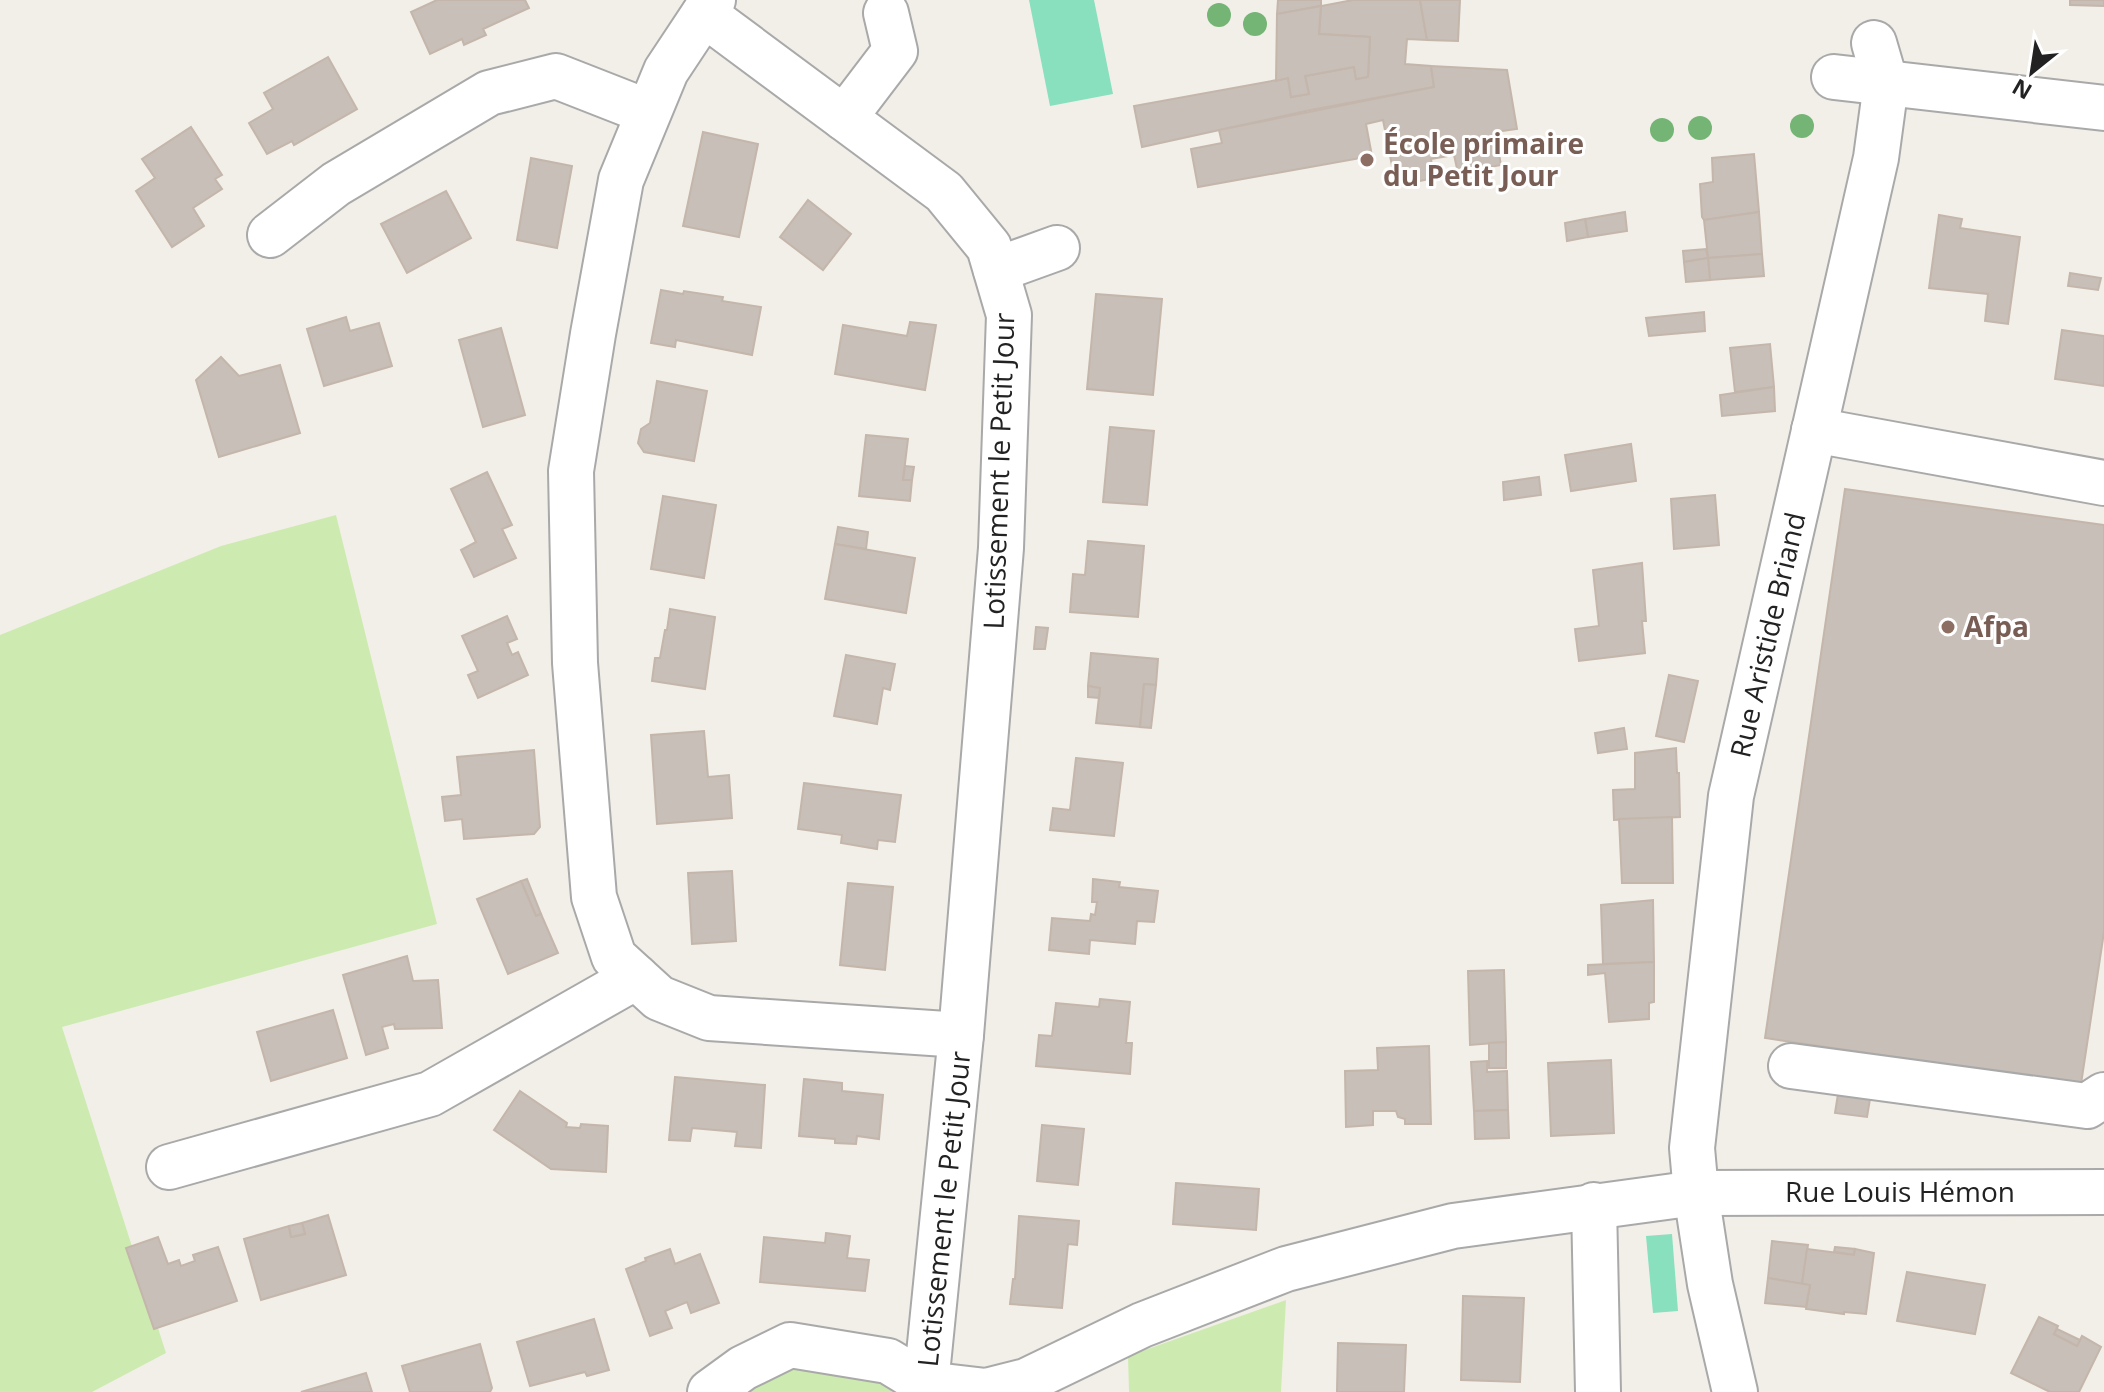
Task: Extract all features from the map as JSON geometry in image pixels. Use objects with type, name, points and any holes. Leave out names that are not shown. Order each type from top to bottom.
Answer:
[{"type":"street","name":"Lotissement le Petit Jour","points":[[923,1388],[932,1340],[961,1035],[1001,548],[1009,315],[989,247],[944,192],[844,118],[708,7],[666,71],[621,180],[571,471],[575,663],[594,897],[614,957],[659,998],[709,1018],[961,1035]]},
{"type":"street","points":[[844,118],[895,51],[886,13]]},
{"type":"street","points":[[1874,43],[1886,84]]},
{"type":"street","points":[[270,235],[336,184],[489,93],[556,76],[648,112]]},
{"type":"street","points":[[1834,77],[2104,108]]},
{"type":"street","name":"Rue Aristide Briand","points":[[1735,1392],[1710,1284],[1692,1148],[1731,796],[1876,158],[1886,84]]},
{"type":"street","points":[[996,270],[1057,248]]},
{"type":"street","points":[[1814,430],[2104,483]]},
{"type":"street","points":[[169,1167],[430,1094],[636,977]]},
{"type":"street","points":[[1791,1066],[2087,1106],[2104,1095]]},
{"type":"street","name":"Rue Louis Hémon","points":[[923,1388],[986,1391],[1026,1381],[1142,1325],[1286,1269],[1453,1226],[1696,1193],[2104,1192]]},
{"type":"street","points":[[1594,1205],[1598,1392]]},
{"type":"street","points":[[710,1392],[743,1368],[790,1345],[888,1361],[923,1388]]},
{"type":"green space","points":[[1029,0],[1094,0],[1113,94],[1050,106]]},
{"type":"green space","points":[[336,515],[437,924],[62,1027],[166,1353],[92,1392],[0,1392],[0,635],[221,546]]},
{"type":"green space","points":[[1672,1234],[1678,1311],[1653,1313],[1646,1236]]},
{"type":"green space","points":[[1286,1300],[1281,1392],[1129,1392],[1128,1356]]},
{"type":"green space","points":[[766,1362],[879,1374],[892,1392],[728,1392]]},
{"type":"building","points":[[437,0],[525,0],[529,8],[483,29],[486,35],[464,45],[462,39],[430,54],[411,12]]},
{"type":"building","points":[[1278,0],[1321,0],[1321,6],[1277,14]]},
{"type":"building","points":[[1353,0],[1420,0],[1427,40],[1407,39],[1405,64],[1431,66],[1434,87],[1142,147],[1134,106],[1288,78],[1291,97],[1309,94],[1305,76],[1354,67],[1356,79],[1368,77],[1370,37],[1319,34],[1321,6]]},
{"type":"building","points":[[1420,0],[1460,0],[1458,41],[1427,40]]},
{"type":"building","points":[[2070,0],[2104,0],[2104,6],[2070,5]]},
{"type":"building","points":[[1321,6],[1319,34],[1370,37],[1368,77],[1356,79],[1354,67],[1305,76],[1309,94],[1291,97],[1288,78],[1276,81],[1277,14]]},
{"type":"building","points":[[328,57],[357,109],[294,145],[292,141],[267,154],[249,123],[273,109],[264,93]]},
{"type":"building","points":[[1431,66],[1507,70],[1517,129],[1495,132],[1501,165],[1458,173],[1454,155],[1431,159],[1434,178],[1396,186],[1383,120],[1366,124],[1372,156],[1198,187],[1191,149],[1222,143],[1219,130],[1434,87]]},
{"type":"building","points":[[191,127],[222,175],[215,179],[222,189],[193,208],[204,226],[172,247],[136,191],[155,178],[142,159]]},
{"type":"building","points":[[703,132],[758,144],[739,237],[683,226]]},
{"type":"building","points":[[1754,154],[1759,212],[1704,220],[1700,184],[1713,182],[1712,158]]},
{"type":"building","points":[[531,158],[572,166],[557,248],[517,240]]},
{"type":"building","points":[[446,191],[471,238],[407,273],[381,224]]},
{"type":"building","points":[[808,200],[851,234],[823,270],[780,237]]},
{"type":"building","points":[[1625,212],[1627,231],[1588,237],[1585,219]]},
{"type":"building","points":[[1759,212],[1762,254],[1708,258],[1704,220]]},
{"type":"building","points":[[1939,215],[1962,219],[1960,228],[2020,237],[2008,324],[1985,321],[1988,294],[1929,288]]},
{"type":"building","points":[[1585,219],[1588,237],[1567,241],[1565,223]]},
{"type":"building","points":[[1706,249],[1708,258],[1684,262],[1683,251]]},
{"type":"building","points":[[1762,254],[1764,276],[1710,280],[1708,258]]},
{"type":"building","points":[[1708,258],[1710,280],[1686,282],[1684,262]]},
{"type":"building","points":[[2070,273],[2101,278],[2098,290],[2068,286]]},
{"type":"building","points":[[661,290],[723,297],[722,301],[761,307],[752,355],[676,340],[675,347],[651,343]]},
{"type":"building","points":[[1096,294],[1162,299],[1153,395],[1087,389]]},
{"type":"building","points":[[1704,312],[1705,331],[1649,336],[1646,318]]},
{"type":"building","points":[[346,317],[350,331],[379,323],[392,366],[324,386],[307,329]]},
{"type":"building","points":[[910,322],[936,325],[925,390],[835,374],[843,325],[907,336]]},
{"type":"building","points":[[501,328],[525,415],[483,427],[459,340]]},
{"type":"building","points":[[2062,330],[2104,336],[2104,386],[2055,379]]},
{"type":"building","points":[[1770,344],[1774,387],[1735,392],[1730,348]]},
{"type":"building","points":[[221,357],[239,376],[280,365],[300,433],[219,457],[196,380]]},
{"type":"building","points":[[657,381],[707,391],[694,461],[644,452],[638,443],[641,429],[650,423]]},
{"type":"building","points":[[1774,387],[1775,411],[1722,416],[1720,395]]},
{"type":"building","points":[[1110,427],[1154,431],[1147,505],[1103,502]]},
{"type":"building","points":[[866,435],[908,439],[903,480],[912,480],[910,501],[859,496]]},
{"type":"building","points":[[1631,444],[1636,481],[1571,491],[1565,455]]},
{"type":"building","points":[[905,466],[914,467],[912,480],[903,480]]},
{"type":"building","points":[[487,472],[512,525],[502,529],[516,558],[474,577],[461,550],[476,542],[451,489]]},
{"type":"building","points":[[1539,477],[1541,495],[1504,500],[1503,482]]},
{"type":"building","points":[[1845,489],[2104,525],[2104,932],[2081,1084],[1765,1038]]},
{"type":"building","points":[[1715,495],[1719,545],[1674,549],[1671,499]]},
{"type":"building","points":[[663,496],[716,505],[704,578],[651,569]]},
{"type":"building","points":[[838,527],[868,532],[866,549],[835,544]]},
{"type":"building","points":[[1088,541],[1144,546],[1138,617],[1070,612],[1073,574],[1085,575]]},
{"type":"building","points":[[835,544],[915,558],[906,613],[825,599]]},
{"type":"building","points":[[1642,563],[1645,653],[1579,661],[1575,629],[1599,626],[1593,570]]},
{"type":"building","points":[[670,609],[715,617],[705,689],[652,681],[655,658],[660,658]]},
{"type":"building","points":[[507,616],[517,639],[507,643],[512,655],[518,652],[528,675],[478,698],[468,675],[478,671],[462,636]]},
{"type":"building","points":[[1036,627],[1048,628],[1045,649],[1034,649]]},
{"type":"building","points":[[1091,653],[1158,659],[1156,685],[1144,684],[1140,727],[1096,723],[1100,688],[1088,686]]},
{"type":"building","points":[[846,655],[895,664],[890,690],[883,688],[877,724],[834,716]]},
{"type":"building","points":[[1669,675],[1698,681],[1684,742],[1656,736]]},
{"type":"building","points":[[1144,684],[1156,685],[1151,728],[1140,727]]},
{"type":"building","points":[[1088,686],[1100,688],[1099,698],[1088,697]]},
{"type":"building","points":[[1624,728],[1627,749],[1598,753],[1595,733]]},
{"type":"building","points":[[704,731],[708,777],[729,775],[732,818],[657,824],[651,735]]},
{"type":"building","points":[[1676,748],[1680,817],[1614,820],[1613,790],[1635,789],[1635,753]]},
{"type":"building","points":[[534,750],[540,827],[534,834],[464,839],[462,819],[445,821],[442,797],[461,795],[457,757]]},
{"type":"building","points":[[1076,758],[1123,763],[1114,836],[1050,830],[1053,808],[1070,810]]},
{"type":"building","points":[[804,783],[901,795],[895,842],[878,840],[877,849],[841,843],[842,835],[798,829]]},
{"type":"building","points":[[1672,817],[1673,883],[1622,883],[1619,819]]},
{"type":"building","points":[[732,871],[736,941],[692,944],[688,873]]},
{"type":"building","points":[[527,879],[541,914],[536,916],[521,881]]},
{"type":"building","points":[[1093,879],[1120,882],[1119,887],[1158,891],[1154,922],[1137,921],[1135,944],[1090,940],[1089,954],[1049,950],[1052,918],[1090,921],[1091,914],[1095,915],[1097,902],[1092,902]]},
{"type":"building","points":[[521,881],[536,916],[541,914],[558,953],[508,974],[477,899]]},
{"type":"building","points":[[848,883],[893,887],[885,970],[840,965]]},
{"type":"building","points":[[1653,900],[1654,962],[1603,964],[1601,905]]},
{"type":"building","points":[[407,956],[413,981],[438,980],[442,1028],[395,1029],[394,1024],[382,1027],[388,1048],[366,1055],[343,975]]},
{"type":"building","points":[[1654,962],[1654,1002],[1649,1003],[1649,1019],[1609,1022],[1605,973],[1588,975],[1588,965]]},
{"type":"building","points":[[1504,970],[1506,1042],[1470,1045],[1468,971]]},
{"type":"building","points":[[1100,999],[1130,1002],[1126,1043],[1132,1043],[1130,1074],[1036,1066],[1039,1035],[1052,1036],[1056,1003],[1099,1007]]},
{"type":"building","points":[[333,1010],[347,1058],[271,1081],[257,1032]]},
{"type":"building","points":[[1506,1042],[1506,1068],[1489,1068],[1489,1043]]},
{"type":"building","points":[[1429,1046],[1431,1124],[1405,1124],[1405,1119],[1398,1117],[1396,1111],[1373,1111],[1373,1125],[1346,1127],[1345,1071],[1378,1070],[1377,1048]]},
{"type":"building","points":[[1611,1060],[1614,1133],[1551,1136],[1548,1063]]},
{"type":"building","points":[[1487,1061],[1487,1072],[1507,1071],[1508,1110],[1474,1111],[1471,1062]]},
{"type":"building","points":[[675,1077],[765,1085],[761,1148],[735,1146],[737,1132],[692,1128],[690,1141],[669,1140]]},
{"type":"building","points":[[804,1079],[842,1083],[842,1091],[883,1095],[879,1139],[857,1136],[856,1144],[799,1136]]},
{"type":"building","points":[[520,1091],[567,1123],[566,1127],[580,1128],[581,1124],[608,1126],[606,1172],[551,1169],[494,1130]]},
{"type":"building","points":[[1838,1094],[1870,1099],[1867,1117],[1835,1113]]},
{"type":"building","points":[[1508,1110],[1509,1138],[1475,1139],[1474,1111]]},
{"type":"building","points":[[1042,1125],[1084,1129],[1078,1185],[1037,1181]]},
{"type":"building","points":[[1176,1183],[1259,1189],[1256,1230],[1173,1224]]},
{"type":"building","points":[[328,1215],[346,1275],[261,1300],[244,1239],[289,1226],[291,1237],[305,1234],[302,1223]]},
{"type":"building","points":[[1019,1216],[1079,1221],[1077,1245],[1068,1244],[1062,1308],[1010,1304],[1015,1279]]},
{"type":"building","points":[[302,1223],[305,1234],[291,1237],[289,1226]]},
{"type":"building","points":[[826,1233],[850,1236],[847,1258],[869,1260],[865,1291],[760,1282],[764,1237],[825,1243]]},
{"type":"building","points":[[158,1237],[168,1264],[179,1260],[181,1266],[195,1261],[193,1255],[218,1247],[237,1301],[154,1329],[126,1248]]},
{"type":"building","points":[[1772,1241],[1808,1245],[1802,1284],[1768,1278]]},
{"type":"building","points":[[1835,1247],[1855,1249],[1854,1255],[1834,1252]]},
{"type":"building","points":[[670,1249],[675,1264],[700,1254],[719,1303],[691,1313],[687,1302],[665,1311],[672,1328],[650,1336],[626,1269]]},
{"type":"building","points":[[1807,1249],[1854,1255],[1855,1249],[1874,1253],[1866,1314],[1806,1309],[1810,1285],[1802,1284]]},
{"type":"building","points":[[1907,1272],[1985,1285],[1975,1334],[1897,1321]]},
{"type":"building","points":[[1768,1278],[1810,1285],[1806,1307],[1765,1303]]},
{"type":"building","points":[[1463,1296],[1524,1298],[1520,1382],[1461,1380]]},
{"type":"building","points":[[2039,1317],[2058,1326],[2054,1334],[2077,1346],[2082,1336],[2101,1347],[2079,1392],[2050,1392],[2011,1373]]},
{"type":"building","points":[[594,1319],[609,1370],[587,1376],[585,1372],[530,1386],[517,1342]]},
{"type":"building","points":[[2057,1329],[2080,1340],[2077,1346],[2054,1334]]},
{"type":"building","points":[[1338,1343],[1406,1345],[1404,1392],[1337,1392]]},
{"type":"building","points":[[480,1344],[492,1388],[490,1392],[410,1392],[402,1366]]},
{"type":"building","points":[[366,1373],[372,1392],[301,1392]]},
{"type":"place","name":"École primaire du Petit Jour","points":[[1367,160]]},
{"type":"place","name":"Afpa","points":[[1948,627]]}]
